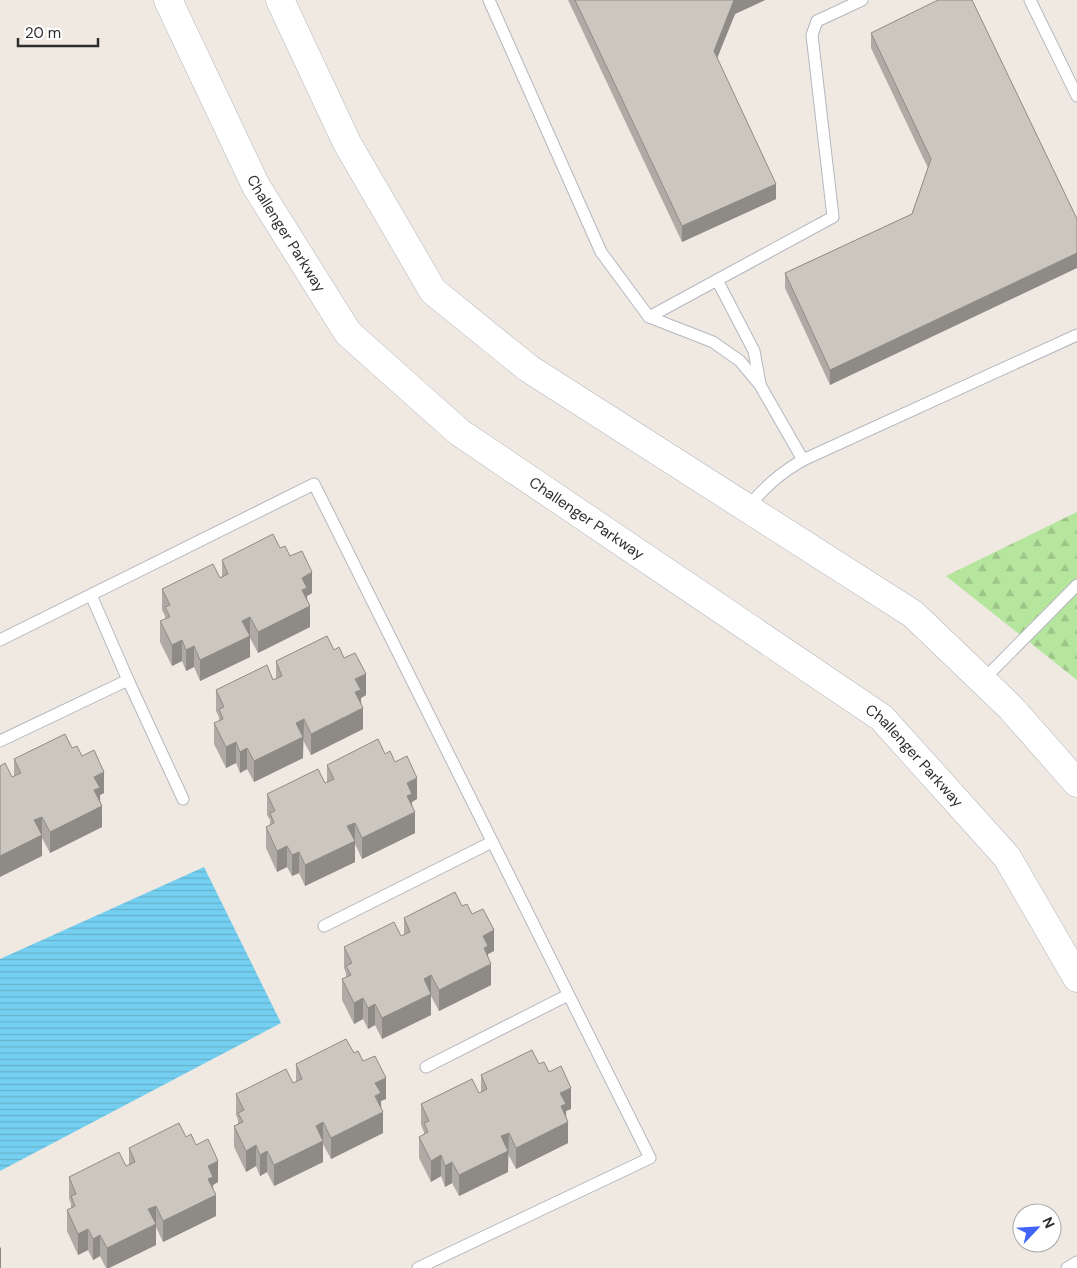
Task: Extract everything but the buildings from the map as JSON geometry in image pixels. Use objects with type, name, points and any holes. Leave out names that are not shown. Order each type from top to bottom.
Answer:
[{"type":"main road","name":"Challenger Parkway","points":[[168,0],[256,186],[348,333],[460,432],[882,718],[1007,857],[1077,978]]},
{"type":"main road","points":[[280,0],[347,144],[433,291],[528,368],[913,614],[1011,708],[1077,783]]},
{"type":"lane","points":[[489,0],[601,252],[649,317],[713,342],[740,361],[760,385],[803,460]]},
{"type":"lane","points":[[649,317],[833,217],[812,35],[816,21],[862,0]]},
{"type":"lane","points":[[1030,0],[1077,96]]},
{"type":"lane","points":[[716,280],[754,351],[760,385]]},
{"type":"lane","points":[[748,507],[766,486],[788,468],[803,460],[1077,334]]},
{"type":"lane","points":[[0,640],[314,484],[650,1158],[418,1268]]},
{"type":"lane","points":[[982,681],[1077,585]]},
{"type":"lane","points":[[91,595],[183,799]]},
{"type":"lane","points":[[0,741],[128,680]]},
{"type":"lane","points":[[324,926],[492,842]]},
{"type":"lane","points":[[426,1067],[568,995]]},
{"type":"lane","points":[[1067,1268],[1077,1262]]},
{"type":"green space","points":[[1077,512],[1077,680],[946,576]]},
{"type":"water","points":[[204,867],[281,1023],[0,1171],[0,959]]}]
